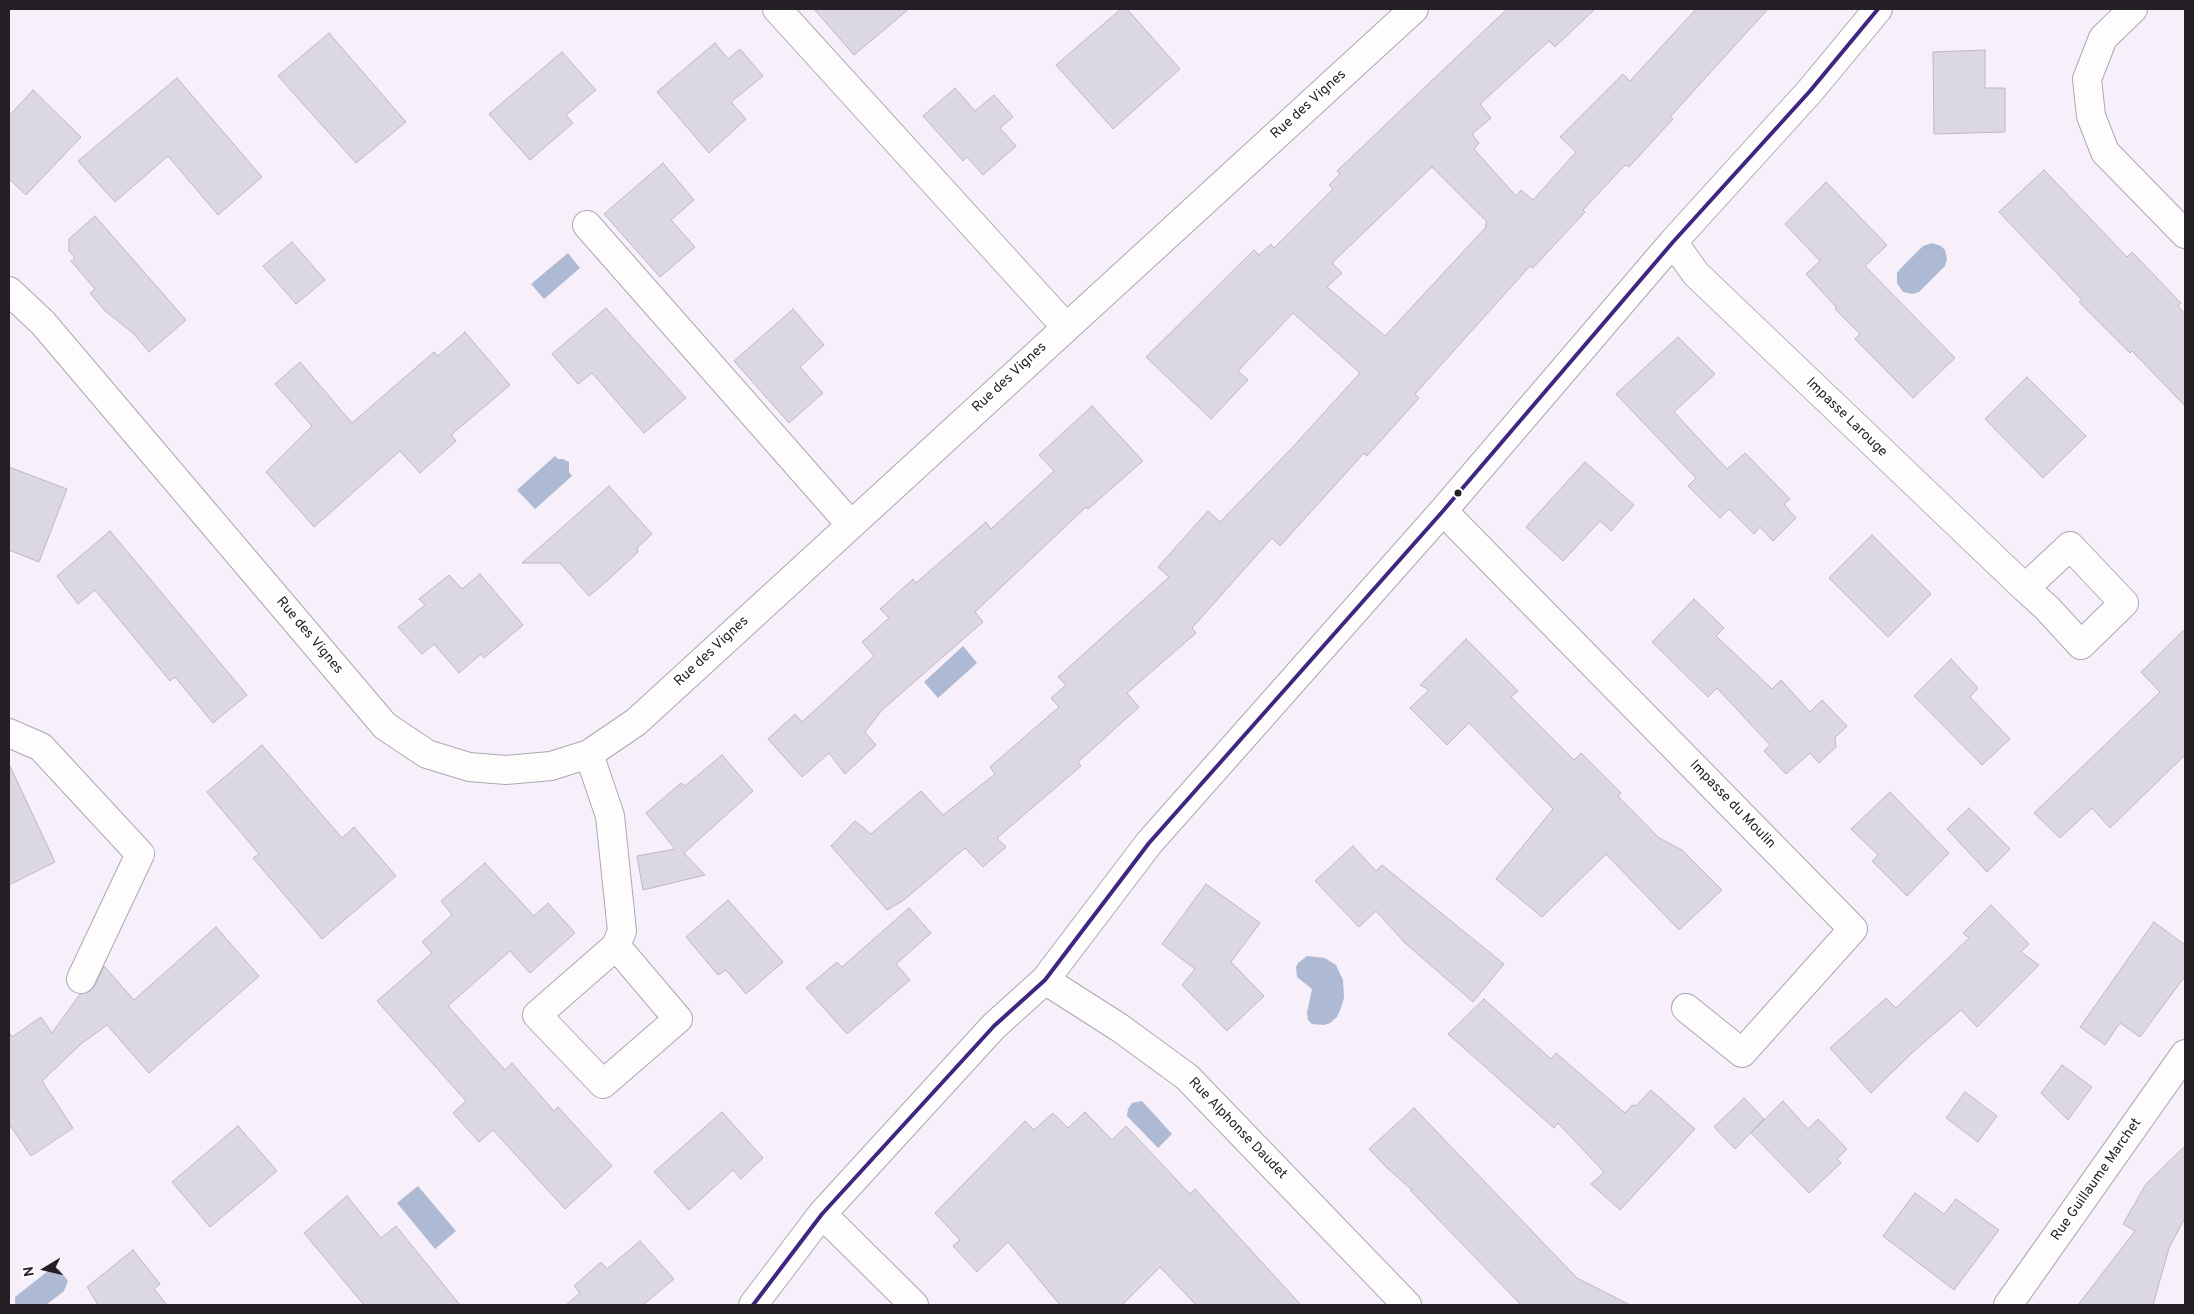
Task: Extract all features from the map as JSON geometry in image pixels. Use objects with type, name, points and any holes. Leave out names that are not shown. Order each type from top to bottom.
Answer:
[{"type":"street","points":[[777,9],[1066,327]]},
{"type":"street","name":"Rue des Vignes","points":[[9,291],[43,323],[385,726],[427,754],[469,767],[515,770],[551,766],[589,754],[636,722],[1414,9]]},
{"type":"street","points":[[753,1305],[822,1214],[994,1026],[1044,980],[1149,843],[1442,510],[1673,242],[1810,91],[1878,9]]},
{"type":"street","points":[[2133,9],[2103,38],[2087,79],[2091,116],[2106,152],[2185,234]]},
{"type":"street","points":[[587,225],[851,525]]},
{"type":"street","name":"Impasse Larouge","points":[[1673,242],[1696,274],[2025,588]]},
{"type":"street","name":"Impasse du Moulin","points":[[1442,510],[1853,929],[1742,1053],[1686,1008]]},
{"type":"street","points":[[9,733],[41,747],[140,854],[80,979]]},
{"type":"street","points":[[589,754],[610,816],[622,930],[616,946],[537,1015],[603,1084],[678,1019],[616,946]]},
{"type":"street","name":"Rue Alphonse Daudet","points":[[1044,980],[1120,1028],[1187,1077],[1407,1305]]},
{"type":"street","name":"Rue Guillaume Marchet","points":[[2008,1305],[2185,1054]]},
{"type":"street","points":[[822,1214],[914,1305]]},
{"type":"water","points":[[1932,243],[1941,246],[1945,250],[1947,259],[1945,266],[1919,292],[1912,294],[1903,292],[1897,283],[1897,273],[1923,246]]},
{"type":"water","points":[[568,253],[580,268],[544,299],[531,284]]},
{"type":"water","points":[[555,456],[558,459],[569,462],[569,472],[572,476],[535,509],[517,490]]},
{"type":"water","points":[[963,646],[977,663],[938,698],[924,682]]},
{"type":"water","points":[[1307,956],[1325,958],[1336,965],[1343,980],[1344,998],[1341,1008],[1337,1017],[1324,1025],[1312,1024],[1308,1020],[1307,1013],[1312,989],[1297,977],[1296,967]]},
{"type":"water","points":[[1142,1101],[1172,1134],[1158,1148],[1127,1116],[1128,1109],[1132,1103]]},
{"type":"water","points":[[418,1186],[456,1231],[435,1249],[397,1203]]},
{"type":"water","points":[[59,1269],[68,1281],[64,1291],[46,1305],[15,1305],[15,1297],[48,1271]]},
{"type":"building","points":[[814,9],[909,9],[854,55]]},
{"type":"building","points":[[1121,9],[1127,9],[1180,69],[1113,129],[1056,65]]},
{"type":"building","points":[[1507,9],[1595,9],[1555,47],[1549,41],[1480,104],[1491,118],[1472,134],[1479,143],[1474,149],[1516,196],[1521,190],[1533,200],[1576,152],[1560,137],[1623,74],[1630,81],[1696,9],[1768,9],[1670,117],[1673,119],[1629,167],[1625,165],[1583,210],[1585,212],[1533,268],[1530,266],[1415,394],[1419,398],[1367,456],[1364,453],[1280,546],[1272,538],[1192,628],[1196,633],[1127,693],[1139,707],[1078,762],[1081,766],[997,838],[1006,847],[983,867],[965,848],[904,900],[887,910],[831,846],[855,821],[871,834],[921,791],[943,815],[995,774],[990,767],[1059,707],[1051,698],[1066,685],[1058,677],[1169,577],[1158,567],[1208,511],[1220,522],[1291,449],[1360,373],[1293,313],[1238,371],[1248,380],[1211,419],[1146,357],[1254,250],[1259,255],[1271,244],[1274,248],[1333,189],[1329,185],[1340,174],[1337,171]],"holes":[[[1432,167],[1487,222],[1485,225],[1487,226],[1385,336],[1327,287],[1342,273],[1332,263]]]},
{"type":"building","points":[[329,33],[406,122],[356,163],[278,76]]},
{"type":"building","points":[[715,43],[728,59],[740,49],[763,76],[731,102],[746,119],[709,153],[657,92]]},
{"type":"building","points":[[1985,50],[1985,88],[2005,88],[2005,132],[1934,134],[1933,52]]},
{"type":"building","points":[[562,52],[596,90],[566,115],[573,123],[530,160],[489,114]]},
{"type":"building","points":[[177,78],[262,177],[218,215],[168,156],[115,202],[78,161]]},
{"type":"building","points":[[955,88],[975,111],[994,95],[1013,117],[1000,128],[1016,146],[983,175],[967,157],[963,161],[923,116]]},
{"type":"building","points":[[33,90],[81,137],[26,195],[9,179],[9,116]]},
{"type":"building","points":[[663,163],[694,200],[671,220],[695,247],[660,277],[604,214]]},
{"type":"building","points":[[2044,170],[2127,257],[2132,252],[2181,303],[2178,306],[2185,314],[2185,406],[2132,351],[2130,353],[2079,302],[2082,300],[1999,212]]},
{"type":"building","points":[[1826,182],[1887,245],[1865,266],[1955,358],[1913,398],[1855,339],[1860,334],[1835,309],[1837,308],[1806,274],[1820,261],[1785,224]]},
{"type":"building","points":[[95,216],[186,320],[149,352],[133,333],[105,311],[90,293],[95,289],[71,261],[75,258],[69,251],[69,239]]},
{"type":"building","points":[[292,242],[325,280],[296,304],[263,266]]},
{"type":"building","points":[[606,308],[686,398],[644,433],[592,373],[578,384],[552,354]]},
{"type":"building","points":[[793,309],[824,345],[800,367],[823,393],[789,423],[734,361]]},
{"type":"building","points":[[465,332],[510,385],[451,435],[456,441],[420,473],[400,451],[314,527],[266,472],[312,426],[275,384],[300,362],[352,423],[434,352],[438,356]]},
{"type":"building","points":[[1678,337],[1715,374],[1674,412],[1727,469],[1745,453],[1790,499],[1784,504],[1796,518],[1773,541],[1760,527],[1754,534],[1729,509],[1720,518],[1688,486],[1696,478],[1616,394]]},
{"type":"building","points":[[2027,377],[2086,436],[2043,478],[1985,419]]},
{"type":"building","points":[[1092,406],[1143,461],[1088,509],[1086,507],[975,612],[983,622],[882,710],[865,732],[876,745],[845,774],[829,753],[802,777],[768,739],[795,714],[802,722],[874,656],[862,642],[889,618],[880,609],[913,579],[916,583],[986,522],[991,529],[1054,471],[1039,455]]},
{"type":"building","points":[[1585,462],[1634,505],[1611,531],[1600,521],[1563,561],[1526,527]]},
{"type":"building","points":[[9,467],[67,489],[39,562],[9,550]]},
{"type":"building","points":[[609,486],[652,534],[637,548],[638,552],[606,582],[589,596],[560,563],[522,563]]},
{"type":"building","points":[[110,531],[247,695],[213,723],[175,677],[170,681],[95,590],[78,604],[57,576]]},
{"type":"building","points":[[1872,535],[1931,594],[1888,637],[1829,578]]},
{"type":"building","points":[[480,574],[523,625],[484,658],[481,654],[459,673],[434,644],[422,654],[398,627],[425,605],[419,599],[449,575],[462,589]]},
{"type":"building","points":[[1694,599],[1724,628],[1716,636],[1772,689],[1781,680],[1810,712],[1822,700],[1847,726],[1835,738],[1836,747],[1819,763],[1810,753],[1786,774],[1764,751],[1770,745],[1717,688],[1708,697],[1652,642]]},
{"type":"building","points":[[2185,629],[2185,755],[2110,828],[2092,808],[2060,838],[2034,813],[2160,692],[2141,672]]},
{"type":"building","points":[[1466,639],[1518,691],[1511,697],[1574,760],[1581,753],[1621,793],[1618,796],[1659,838],[1682,850],[1722,890],[1679,930],[1606,854],[1542,917],[1496,879],[1553,809],[1469,723],[1447,745],[1410,708],[1429,690],[1420,685]]},
{"type":"building","points":[[1951,659],[1978,688],[1970,697],[2010,739],[1982,765],[1914,696]]},
{"type":"building","points":[[262,745],[342,838],[354,827],[396,876],[322,939],[253,858],[259,854],[207,792]]},
{"type":"building","points":[[722,755],[753,791],[684,853],[705,875],[643,890],[637,856],[675,849],[646,813],[681,783],[685,786]]},
{"type":"building","points":[[9,764],[55,862],[9,885]]},
{"type":"building","points":[[1890,792],[1949,853],[1907,896],[1872,861],[1878,855],[1851,829]]},
{"type":"building","points":[[1969,808],[2010,849],[1987,872],[1947,829]]},
{"type":"building","points":[[1353,846],[1376,871],[1382,865],[1504,964],[1473,1002],[1405,943],[1376,911],[1359,927],[1315,881]]},
{"type":"building","points":[[485,863],[534,916],[548,903],[575,933],[530,973],[510,951],[448,1006],[505,1070],[512,1063],[554,1111],[558,1107],[612,1166],[565,1209],[493,1130],[479,1142],[453,1113],[466,1101],[377,1001],[432,953],[422,942],[452,915],[441,901]]},
{"type":"building","points":[[1206,884],[1260,923],[1231,962],[1264,996],[1227,1031],[1182,985],[1195,969],[1162,944]]},
{"type":"building","points":[[728,900],[783,962],[746,994],[726,970],[718,975],[686,937]]},
{"type":"building","points":[[1991,905],[2029,944],[2021,952],[2039,965],[1977,1027],[1961,1010],[1912,1053],[1871,1093],[1830,1048],[1886,998],[1896,1008],[1969,938],[1963,933]]},
{"type":"building","points":[[909,908],[931,933],[896,964],[910,980],[847,1034],[806,988],[837,962],[842,967]]},
{"type":"building","points":[[2154,922],[2185,945],[2185,976],[2140,1037],[2120,1023],[2105,1045],[2080,1027]]},
{"type":"building","points":[[216,927],[259,976],[149,1073],[107,1025],[81,1044],[42,1081],[73,1128],[31,1156],[9,1124],[9,1032],[12,1037],[41,1017],[52,1033],[80,994],[89,992],[95,986],[104,966],[134,1000]]},
{"type":"building","points":[[1484,999],[1551,1059],[1556,1053],[1625,1113],[1632,1105],[1636,1106],[1651,1090],[1695,1129],[1620,1210],[1591,1184],[1604,1172],[1558,1123],[1554,1128],[1448,1034]]},
{"type":"building","points":[[2062,1065],[2092,1087],[2068,1120],[2041,1093]]},
{"type":"building","points":[[1965,1092],[1997,1116],[1978,1142],[1946,1118]]},
{"type":"building","points":[[1744,1098],[1764,1119],[1735,1149],[1714,1127]]},
{"type":"building","points":[[1783,1101],[1808,1129],[1818,1119],[1847,1149],[1837,1159],[1841,1163],[1809,1193],[1751,1133]]},
{"type":"building","points":[[1414,1108],[1577,1278],[1630,1305],[1521,1305],[1411,1189],[1369,1149]]},
{"type":"building","points":[[722,1112],[763,1158],[741,1179],[733,1170],[689,1210],[654,1172]]},
{"type":"building","points":[[1085,1112],[1112,1140],[1126,1126],[1190,1194],[1195,1189],[1301,1305],[1196,1305],[1160,1267],[1122,1305],[1060,1305],[1008,1242],[977,1272],[953,1246],[960,1240],[935,1213],[1025,1121],[1034,1130],[1053,1113],[1068,1128]]},
{"type":"building","points":[[238,1126],[277,1171],[210,1227],[172,1182]]},
{"type":"building","points":[[2185,1146],[2185,1218],[2169,1248],[2153,1305],[2078,1305],[2135,1231],[2123,1224],[2146,1184]]},
{"type":"building","points":[[1915,1193],[1944,1214],[1956,1199],[1999,1230],[1954,1290],[1883,1236]]},
{"type":"building","points":[[347,1196],[381,1238],[396,1226],[460,1305],[364,1305],[304,1233]]},
{"type":"building","points":[[640,1241],[674,1279],[643,1305],[566,1305],[580,1293],[574,1286],[601,1262],[607,1269]]},
{"type":"building","points":[[133,1250],[160,1284],[154,1289],[167,1305],[98,1305],[87,1287]]},
{"type":"transit line","points":[[753,1305],[822,1214],[994,1026],[1045,980],[1149,843],[1443,511],[1673,242],[1810,91],[1878,9]]}]
